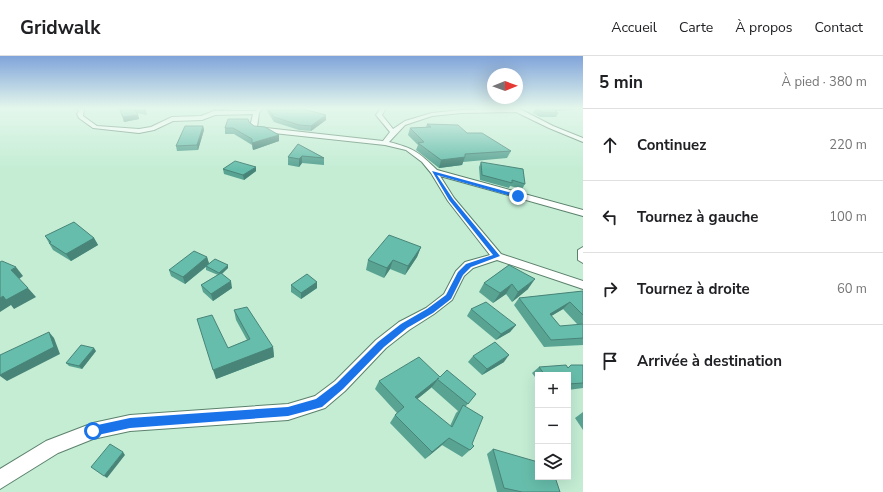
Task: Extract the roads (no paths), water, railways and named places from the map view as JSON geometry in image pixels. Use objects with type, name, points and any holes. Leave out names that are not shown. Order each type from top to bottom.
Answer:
[{"type":"street","points":[[104,128],[122,131],[147,131],[153,128]]},
{"type":"street","points":[[254,128],[385,143],[408,149],[434,172],[451,199],[497,256],[583,285]]},
{"type":"street","points":[[390,128],[393,132]]},
{"type":"street","points":[[385,143],[393,132],[398,128]]},
{"type":"street","points":[[554,128],[583,140]]},
{"type":"street","points":[[434,172],[583,213]]},
{"type":"street","points":[[583,250],[583,260]]},
{"type":"street","points":[[0,480],[52,447],[93,431],[130,423],[288,412],[319,403],[340,386],[381,344],[404,326],[430,311],[448,297],[460,274],[468,265],[497,256]]}]
